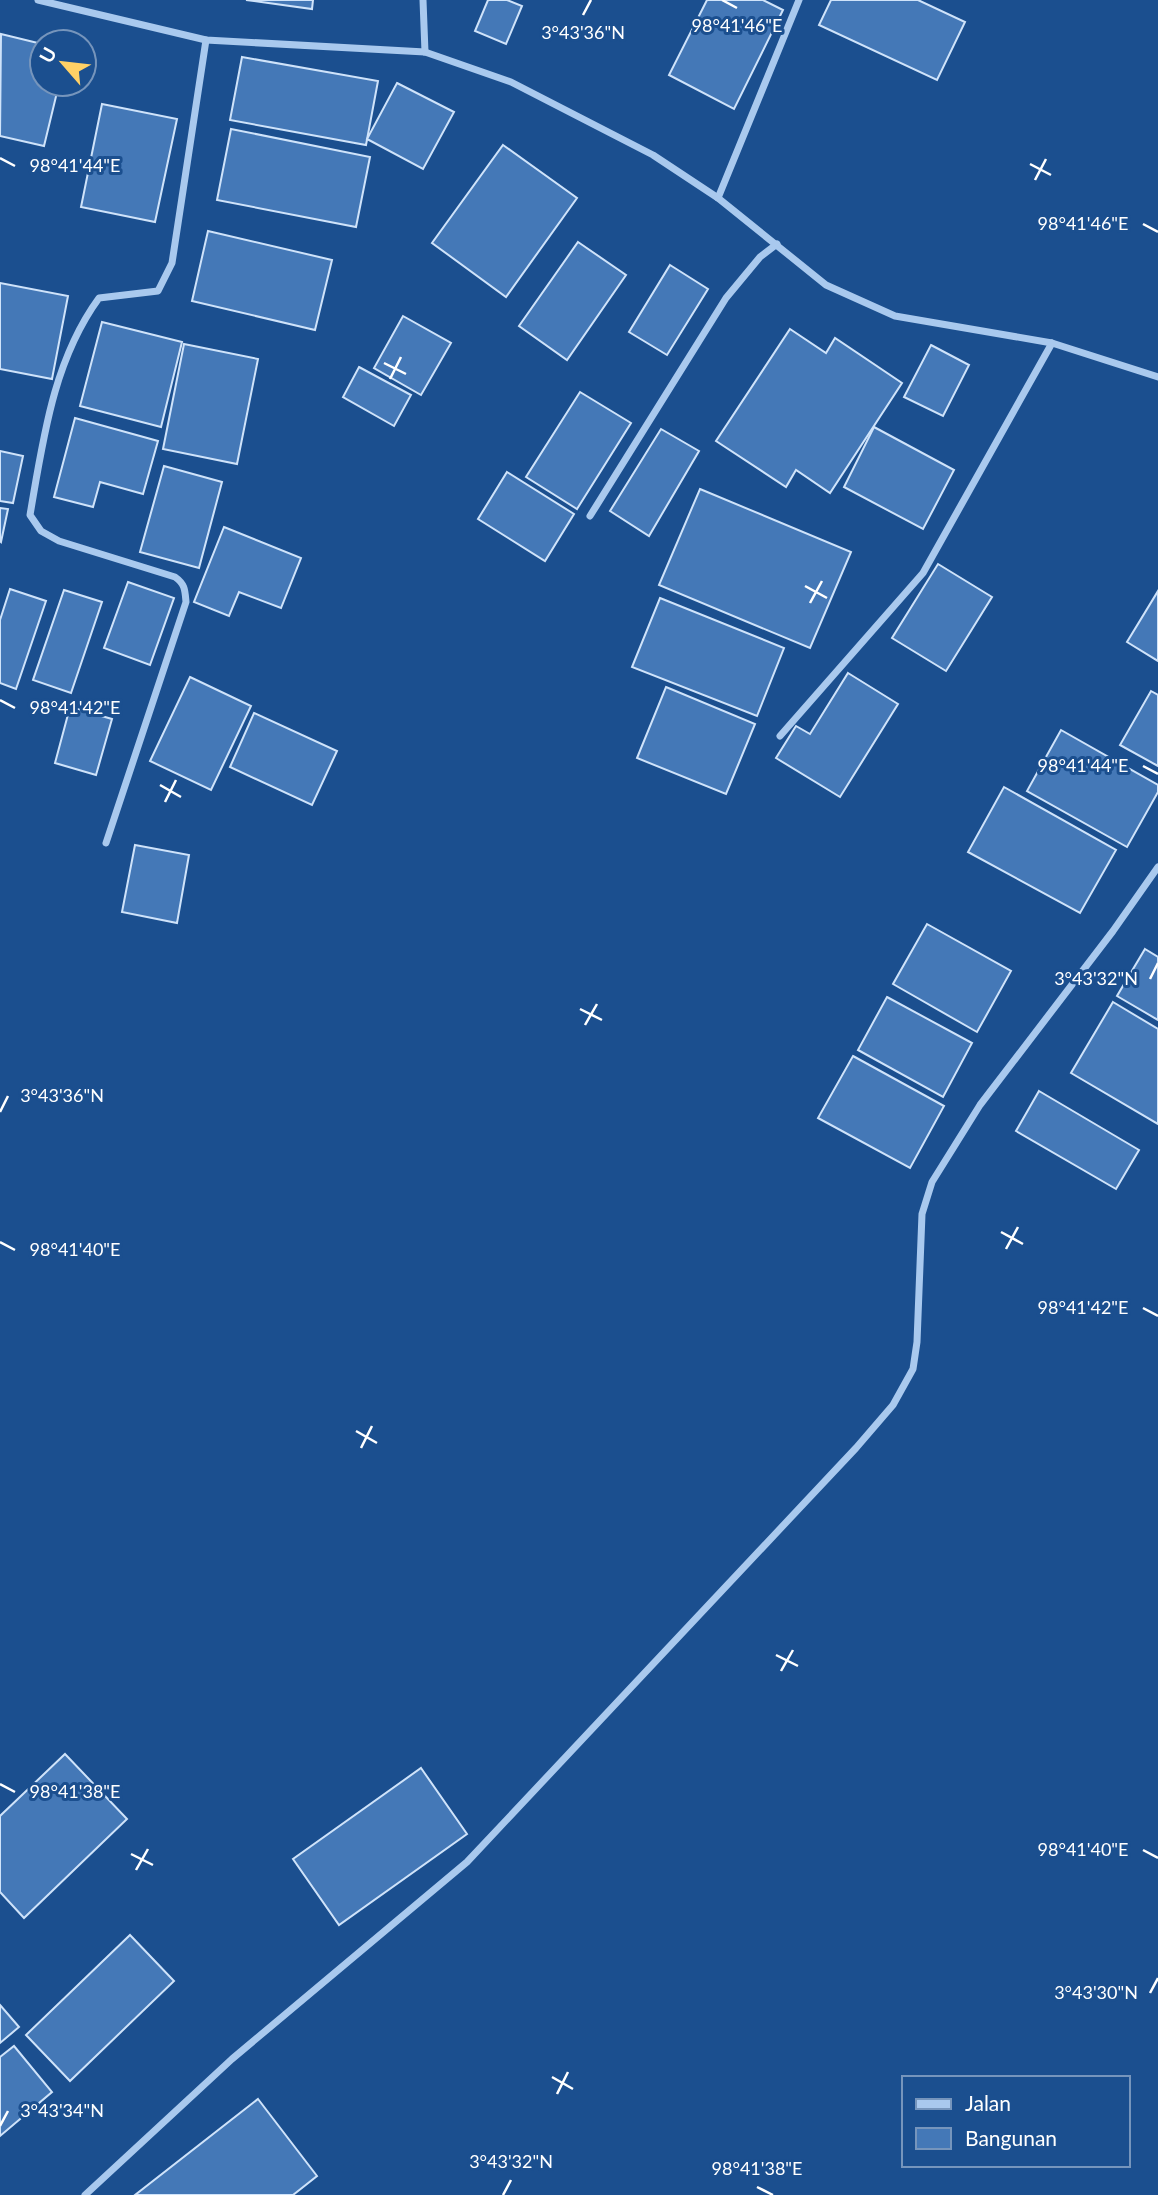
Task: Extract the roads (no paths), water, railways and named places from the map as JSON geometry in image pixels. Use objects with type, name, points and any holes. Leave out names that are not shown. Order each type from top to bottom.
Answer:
[{"type":"street","points":[[38,0],[206,40],[425,52],[511,82],[653,155],[718,198],[826,285],[895,316],[1052,343],[1158,377]]},
{"type":"street","points":[[423,0],[425,52]]},
{"type":"street","points":[[718,198],[799,0]]},
{"type":"street","points":[[106,843],[186,602],[185,591],[183,583],[175,578],[59,541],[41,531],[30,515],[49,409],[82,322],[99,298],[158,291],[172,263],[206,40]]},
{"type":"street","points":[[590,516],[726,298],[760,257],[777,244]]},
{"type":"street","points":[[780,736],[923,573],[1052,343]]},
{"type":"street","points":[[85,2195],[232,2059],[467,1862],[847,1458],[893,1405],[913,1369],[922,1214],[932,1182],[980,1105],[1113,931],[1158,867]]}]
